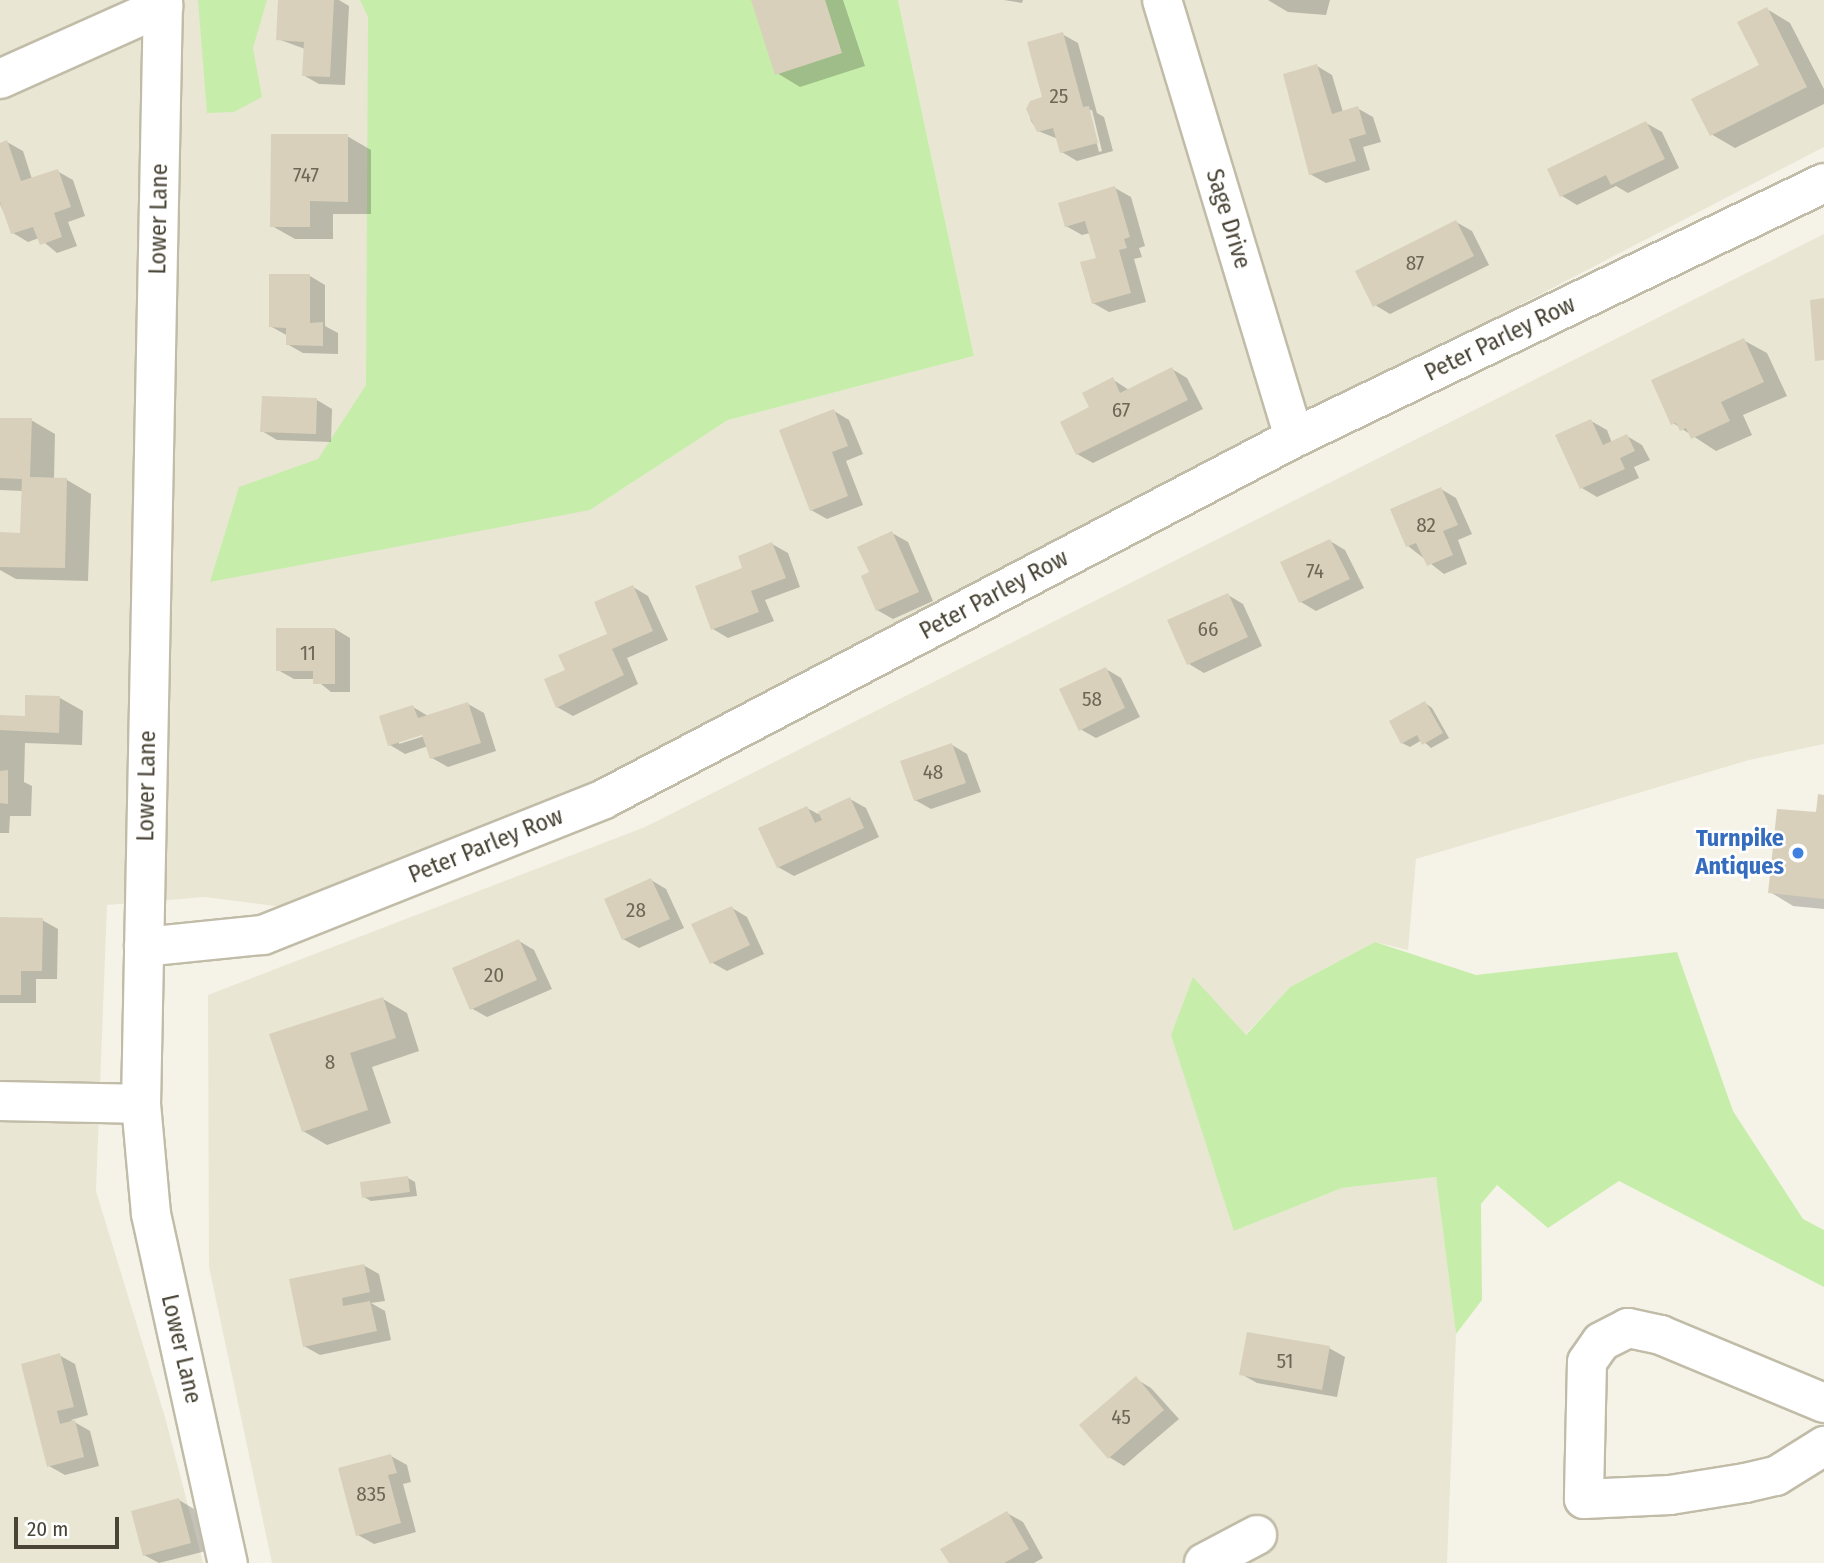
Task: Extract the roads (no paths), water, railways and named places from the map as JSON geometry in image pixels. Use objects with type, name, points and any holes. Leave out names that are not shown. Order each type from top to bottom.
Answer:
[{"type":"street","name":"Sage Drive","points":[[1162,0],[1294,438]]},
{"type":"street","points":[[0,79],[163,3]]},
{"type":"street","name":"Lower Lane","points":[[163,3],[141,1104],[151,1214],[228,1563]]},
{"type":"street","name":"Peter Parley Row","points":[[144,947],[263,935],[604,799],[1294,438],[1824,183]]},
{"type":"street","points":[[0,1101],[141,1104]]},
{"type":"street","points":[[1783,1387],[1811,1454],[1776,1476],[1670,1495],[1584,1499],[1587,1362],[1601,1342],[1628,1328],[1661,1335],[1824,1403]]},
{"type":"street","points":[[1204,1563],[1256,1535]]},
{"type":"place","name":"Turnpike Antiques","points":[[1798,853]]}]
